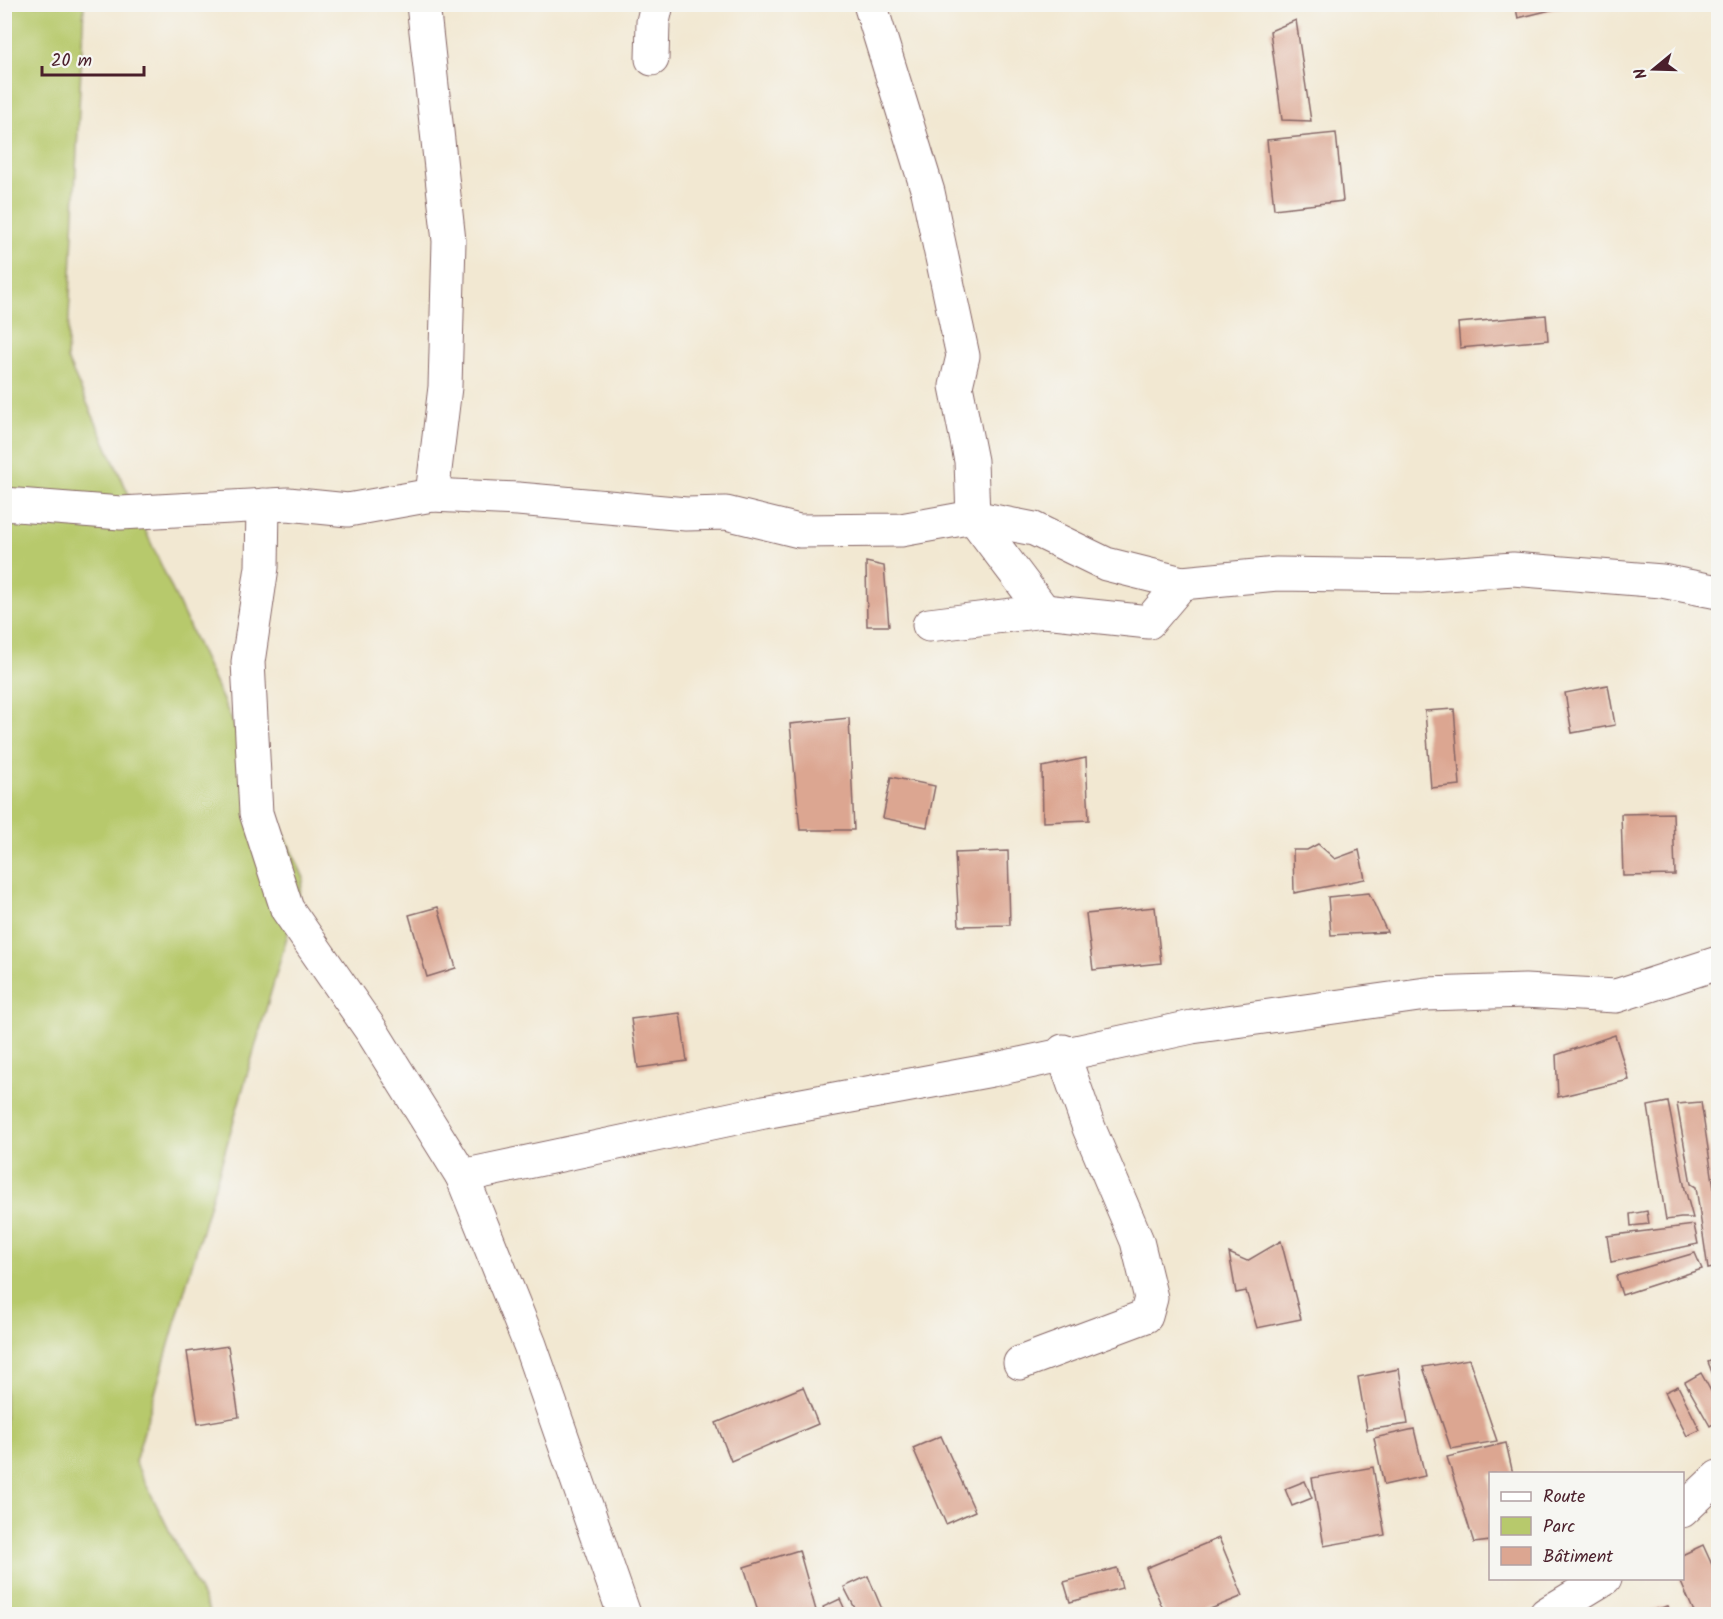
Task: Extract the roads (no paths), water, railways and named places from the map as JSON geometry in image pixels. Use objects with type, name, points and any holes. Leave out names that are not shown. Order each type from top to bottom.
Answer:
[{"type":"street","points":[[423,4],[449,241],[445,387],[432,495]]},
{"type":"street","points":[[652,59],[653,22],[657,4]]},
{"type":"street","points":[[870,4],[928,192],[963,356],[956,386],[971,461],[973,517],[1044,611]]},
{"type":"street","points":[[4,504],[121,513],[288,504],[348,510],[432,495],[686,514],[726,513],[799,531],[902,530],[973,517],[1034,529],[1106,564],[1182,583],[1276,574],[1420,576],[1513,569],[1662,581],[1719,592]]},
{"type":"street","points":[[263,505],[262,567],[248,662],[256,813],[287,909],[371,1030],[462,1176],[530,1345],[624,1614]]},
{"type":"street","points":[[928,625],[1044,611],[1149,622],[1182,583]]},
{"type":"street","points":[[462,1176],[764,1112],[992,1070],[1192,1027],[1426,994],[1525,991],[1616,996],[1719,963]]},
{"type":"street","points":[[1020,1363],[1146,1316],[1151,1298],[1137,1241],[1089,1128],[1063,1053]]},
{"type":"street","points":[[1684,1510],[1719,1477]]},
{"type":"street","points":[[1546,1614],[1602,1580]]}]
